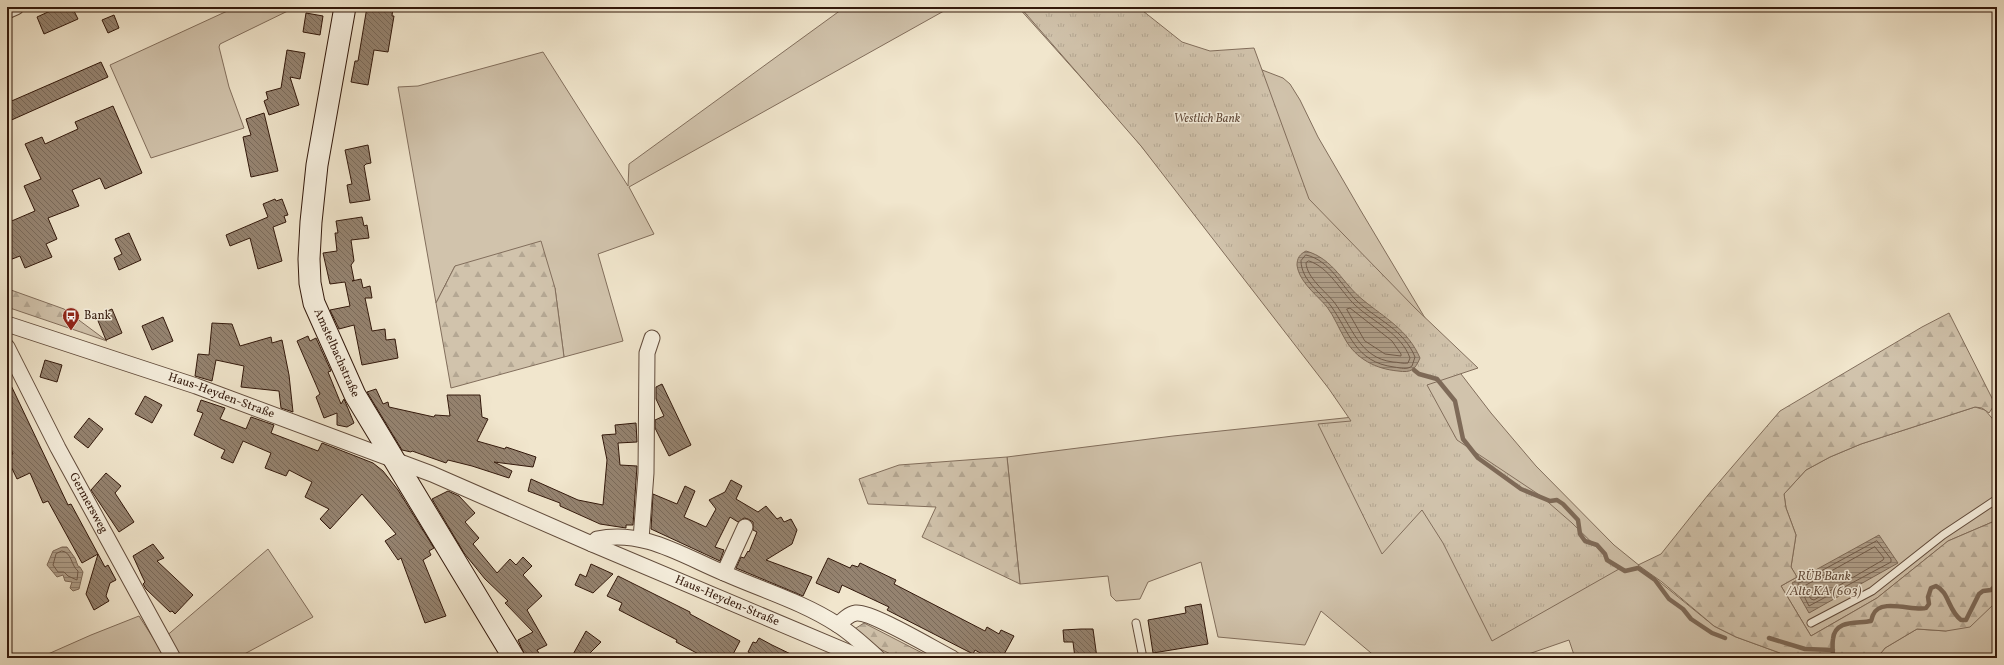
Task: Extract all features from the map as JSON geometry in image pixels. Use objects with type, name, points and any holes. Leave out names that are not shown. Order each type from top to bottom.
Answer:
[{"type":"street","points":[[7,11],[16,7]]},
{"type":"street","name":"Amstelbachstraße","points":[[345,7],[317,165],[311,222],[310,283],[314,303],[356,395],[393,460],[514,658]]},
{"type":"street","name":"Haus-Heyden-Straße","points":[[7,324],[196,386],[432,474],[592,544],[862,658]]},
{"type":"street","points":[[641,539],[646,473],[647,353],[652,338]]},
{"type":"street","name":"Germersweg","points":[[7,347],[58,448],[173,658]]},
{"type":"street","points":[[413,493],[418,479],[432,474]]},
{"type":"street","name":"Haus-Heyden-Straße","points":[[724,574],[745,527]]},
{"type":"street","name":"Haus-Heyden-Straße","points":[[592,544],[597,539],[607,537],[641,539],[667,547],[724,574],[781,596],[838,625],[878,658]]},
{"type":"street","points":[[838,625],[844,619],[855,613],[864,613],[883,621],[952,658]]},
{"type":"lane","points":[[1811,624],[1872,591],[1943,535],[1997,500]]},
{"type":"lane","points":[[1136,623],[1142,658]]},
{"type":"green space","points":[[236,7],[296,7],[220,44],[219,47],[229,87],[244,128],[151,158],[110,65]]},
{"type":"green space","points":[[845,7],[951,7],[629,187],[654,234],[598,254],[623,341],[564,357],[555,288],[455,266],[436,303],[398,87],[418,86],[543,52],[628,186],[629,164]]},
{"type":"green space","points":[[1018,7],[1130,7],[1181,44],[1257,68],[1283,78],[1290,84],[1300,100],[1318,137],[1434,333],[1461,374],[1491,413],[1536,466],[1614,545],[1714,626],[1736,637],[1780,653],[1779,658],[1575,658],[1569,640],[1517,658],[1377,658],[1321,611],[1305,645],[1218,637],[1201,562],[1148,582],[1140,599],[1116,601],[1111,596],[1108,576],[1020,584],[1007,457],[1173,436],[1363,416],[1128,130]]},
{"type":"green space","name":"Westlich Bank","points":[[1020,7],[1138,7],[1182,42],[1210,51],[1254,48],[1309,199],[1415,308],[1478,368],[1427,385],[1457,440],[1541,496],[1572,523],[1619,569],[1492,641],[1443,543],[1422,510],[1382,554],[1318,424],[1351,421],[1329,389],[1141,146]]},
{"type":"green space","points":[[541,241],[555,288],[564,357],[451,388],[436,303],[455,266]]},
{"type":"green space","points":[[7,290],[11,290],[64,309],[107,341],[7,307]]},
{"type":"green space","points":[[1949,313],[1995,404],[1989,413],[1982,408],[1975,407],[1861,444],[1830,457],[1806,470],[1784,494],[1786,508],[1796,535],[1791,567],[1797,577],[1781,586],[1811,636],[1877,598],[1948,541],[1997,520],[1997,580],[1995,585],[1994,604],[1970,627],[1946,631],[1917,629],[1885,648],[1877,658],[1779,658],[1780,653],[1736,637],[1714,626],[1662,582],[1638,565],[1661,554],[1708,495],[1780,411],[1922,327]]},
{"type":"green space","points":[[1975,407],[1985,410],[1997,424],[1997,520],[1948,541],[1877,598],[1811,636],[1781,586],[1797,577],[1791,567],[1796,535],[1786,508],[1784,494],[1806,470],[1830,457],[1861,444]]},
{"type":"green space","points":[[1007,457],[1020,584],[922,537],[936,507],[868,504],[859,479],[899,465]]},
{"type":"green space","points":[[268,549],[313,617],[237,658],[39,658],[139,616],[157,644]]},
{"type":"green space","points":[[1997,580],[1997,658],[1877,658],[1885,648],[1917,629],[1946,631],[1994,604],[1995,585]]},
{"type":"green space","points":[[864,623],[932,658],[899,658],[880,649],[853,630]]},
{"type":"water","points":[[1306,251],[1324,260],[1363,300],[1402,332],[1415,348],[1420,358],[1412,370],[1402,372],[1382,368],[1367,362],[1355,352],[1345,339],[1332,314],[1305,283],[1298,271],[1297,263],[1299,256]]},
{"type":"water","name":"RÜB Bank /Alte KA (603)","points":[[1879,535],[1898,563],[1809,613],[1792,583]]},
{"type":"water","points":[[62,547],[67,547],[83,572],[79,589],[73,591],[70,588],[72,582],[65,581],[63,575],[57,577],[47,565],[53,551]]},
{"type":"building","points":[[59,7],[72,7],[78,19],[44,34],[37,17]]},
{"type":"building","points":[[367,7],[393,7],[392,16],[394,16],[388,52],[374,50],[368,85],[351,82],[355,61],[358,61]]},
{"type":"building","points":[[306,13],[323,16],[320,35],[303,32]]},
{"type":"building","points":[[114,15],[119,28],[108,33],[102,20]]},
{"type":"building","points":[[287,50],[305,53],[300,79],[290,77],[299,105],[269,115],[264,101],[268,99],[266,92],[281,88]]},
{"type":"building","points":[[101,62],[108,77],[7,122],[7,103]]},
{"type":"building","points":[[113,106],[142,173],[105,189],[100,178],[72,190],[79,206],[48,218],[57,239],[46,244],[52,257],[25,268],[20,256],[7,261],[7,223],[35,211],[24,186],[41,179],[25,144],[42,137],[45,144],[78,129],[75,122]]},
{"type":"building","points":[[264,113],[278,171],[251,177],[243,137],[251,135],[246,119]]},
{"type":"building","points":[[368,145],[371,163],[364,166],[370,200],[350,203],[347,185],[352,184],[345,150]]},
{"type":"building","points":[[275,199],[276,201],[282,199],[288,215],[284,216],[286,222],[273,227],[282,261],[258,269],[250,238],[230,246],[226,235],[268,217],[263,204]]},
{"type":"building","points":[[362,217],[364,226],[367,225],[369,238],[351,240],[354,261],[351,265],[354,280],[352,281],[361,279],[363,288],[370,286],[372,298],[365,298],[372,331],[385,329],[386,340],[395,339],[398,358],[362,365],[354,325],[339,329],[330,310],[350,306],[345,282],[330,284],[323,253],[337,251],[335,233],[338,233],[336,221]]},
{"type":"building","points":[[129,233],[141,260],[119,270],[114,258],[122,254],[115,239]]},
{"type":"building","points":[[112,309],[122,333],[106,340],[96,316]]},
{"type":"building","points":[[163,317],[173,341],[152,350],[142,326]]},
{"type":"building","points":[[212,323],[232,324],[240,346],[271,337],[272,343],[282,340],[289,375],[293,412],[281,408],[279,391],[241,387],[244,366],[216,360],[212,381],[195,376],[198,354],[209,355]]},
{"type":"building","points":[[308,336],[310,341],[316,338],[331,371],[328,372],[341,404],[344,399],[347,406],[354,423],[347,427],[337,425],[337,413],[324,418],[316,397],[320,394],[297,341]]},
{"type":"building","points":[[45,360],[62,365],[57,382],[40,377]]},
{"type":"building","points":[[7,377],[68,505],[71,504],[98,554],[82,563],[48,501],[43,503],[30,473],[17,479],[7,458],[7,456],[13,454],[7,441]]},
{"type":"building","points":[[662,384],[691,445],[669,456],[655,428],[655,420],[664,416],[656,399],[656,387]]},
{"type":"building","points":[[376,389],[383,404],[388,402],[389,407],[434,417],[435,415],[450,416],[447,395],[480,395],[482,417],[488,419],[477,441],[505,449],[506,447],[536,457],[533,467],[494,462],[512,471],[509,478],[472,466],[448,460],[446,463],[412,451],[402,450],[367,392]]},
{"type":"building","points":[[145,396],[162,405],[152,423],[135,414]]},
{"type":"building","points":[[201,400],[225,408],[220,419],[246,429],[251,417],[274,425],[271,433],[318,451],[322,443],[373,463],[383,471],[398,490],[434,548],[429,551],[431,555],[423,560],[446,616],[425,623],[401,558],[398,560],[385,541],[396,534],[362,494],[330,529],[320,519],[329,509],[305,497],[312,482],[289,470],[286,476],[265,468],[271,453],[243,441],[233,463],[221,458],[225,450],[194,435],[203,413],[197,411]]},
{"type":"building","points":[[89,418],[103,429],[88,448],[74,437]]},
{"type":"building","points":[[636,423],[637,442],[618,443],[620,465],[637,466],[633,525],[626,525],[626,528],[600,524],[560,506],[560,503],[528,491],[531,479],[578,500],[603,505],[607,460],[602,435],[616,434],[615,425]]},
{"type":"building","points":[[106,473],[121,486],[115,493],[134,522],[119,532],[91,490]]},
{"type":"building","points":[[731,480],[742,486],[736,499],[758,512],[766,506],[777,519],[781,517],[784,522],[791,519],[797,530],[792,544],[766,560],[812,577],[803,596],[736,568],[741,557],[744,558],[748,551],[749,552],[757,532],[753,530],[753,522],[748,519],[744,518],[738,522],[730,517],[715,547],[724,550],[720,561],[651,529],[653,494],[677,504],[685,486],[695,491],[684,517],[706,527],[716,509],[709,500],[725,492]]},
{"type":"building","points":[[448,491],[459,496],[475,513],[465,522],[479,538],[473,544],[497,573],[510,559],[516,565],[523,557],[532,566],[523,575],[542,596],[527,610],[547,645],[537,650],[542,658],[526,658],[518,640],[533,632],[505,603],[508,601],[485,579],[464,553],[432,499]]},
{"type":"building","points":[[153,544],[164,558],[157,561],[193,595],[175,614],[172,611],[170,612],[146,589],[143,584],[145,582],[133,556]]},
{"type":"building","points":[[98,554],[105,567],[108,565],[116,580],[110,583],[106,596],[109,601],[94,610],[86,594]]},
{"type":"building","points":[[828,558],[850,568],[852,565],[858,567],[860,563],[896,580],[894,584],[985,631],[987,627],[999,634],[1001,630],[1014,636],[1002,658],[989,653],[987,657],[975,650],[973,654],[887,610],[889,607],[842,585],[839,593],[816,583]]},
{"type":"building","points":[[591,564],[613,574],[593,593],[575,585],[580,574],[586,577]]},
{"type":"building","points":[[618,576],[690,612],[690,614],[740,641],[731,658],[706,658],[676,642],[677,640],[619,610],[622,603],[607,596]]},
{"type":"building","points":[[1201,604],[1208,644],[1153,653],[1148,620],[1186,613],[1185,607]]},
{"type":"building","points":[[1093,629],[1097,658],[1075,658],[1073,642],[1064,642],[1063,630]]},
{"type":"building","points":[[586,631],[601,642],[585,658],[571,658]]},
{"type":"building","points":[[759,638],[799,658],[760,658],[748,652],[753,642],[756,643]]},
{"type":"waterway","points":[[1414,370],[1419,374],[1437,379],[1455,401],[1463,439],[1478,458],[1521,489],[1550,501],[1557,500],[1563,504],[1578,520],[1580,534],[1585,541],[1597,545],[1605,554],[1607,560],[1625,571],[1638,568],[1655,580],[1669,599],[1683,609],[1691,619],[1712,633],[1725,638]]},
{"type":"waterway","points":[[1833,658],[1833,639],[1838,628],[1842,625],[1871,621],[1877,610],[1883,607],[1898,606],[1921,609],[1926,608],[1929,604],[1928,597],[1931,588],[1936,586],[1944,592],[1957,616],[1961,620],[1966,620],[1979,594],[1983,591],[1991,590],[1997,584]]},
{"type":"waterway","points":[[1769,638],[1805,649],[1833,650]]},
{"type":"place","name":"Bank","points":[[71,331]]}]
